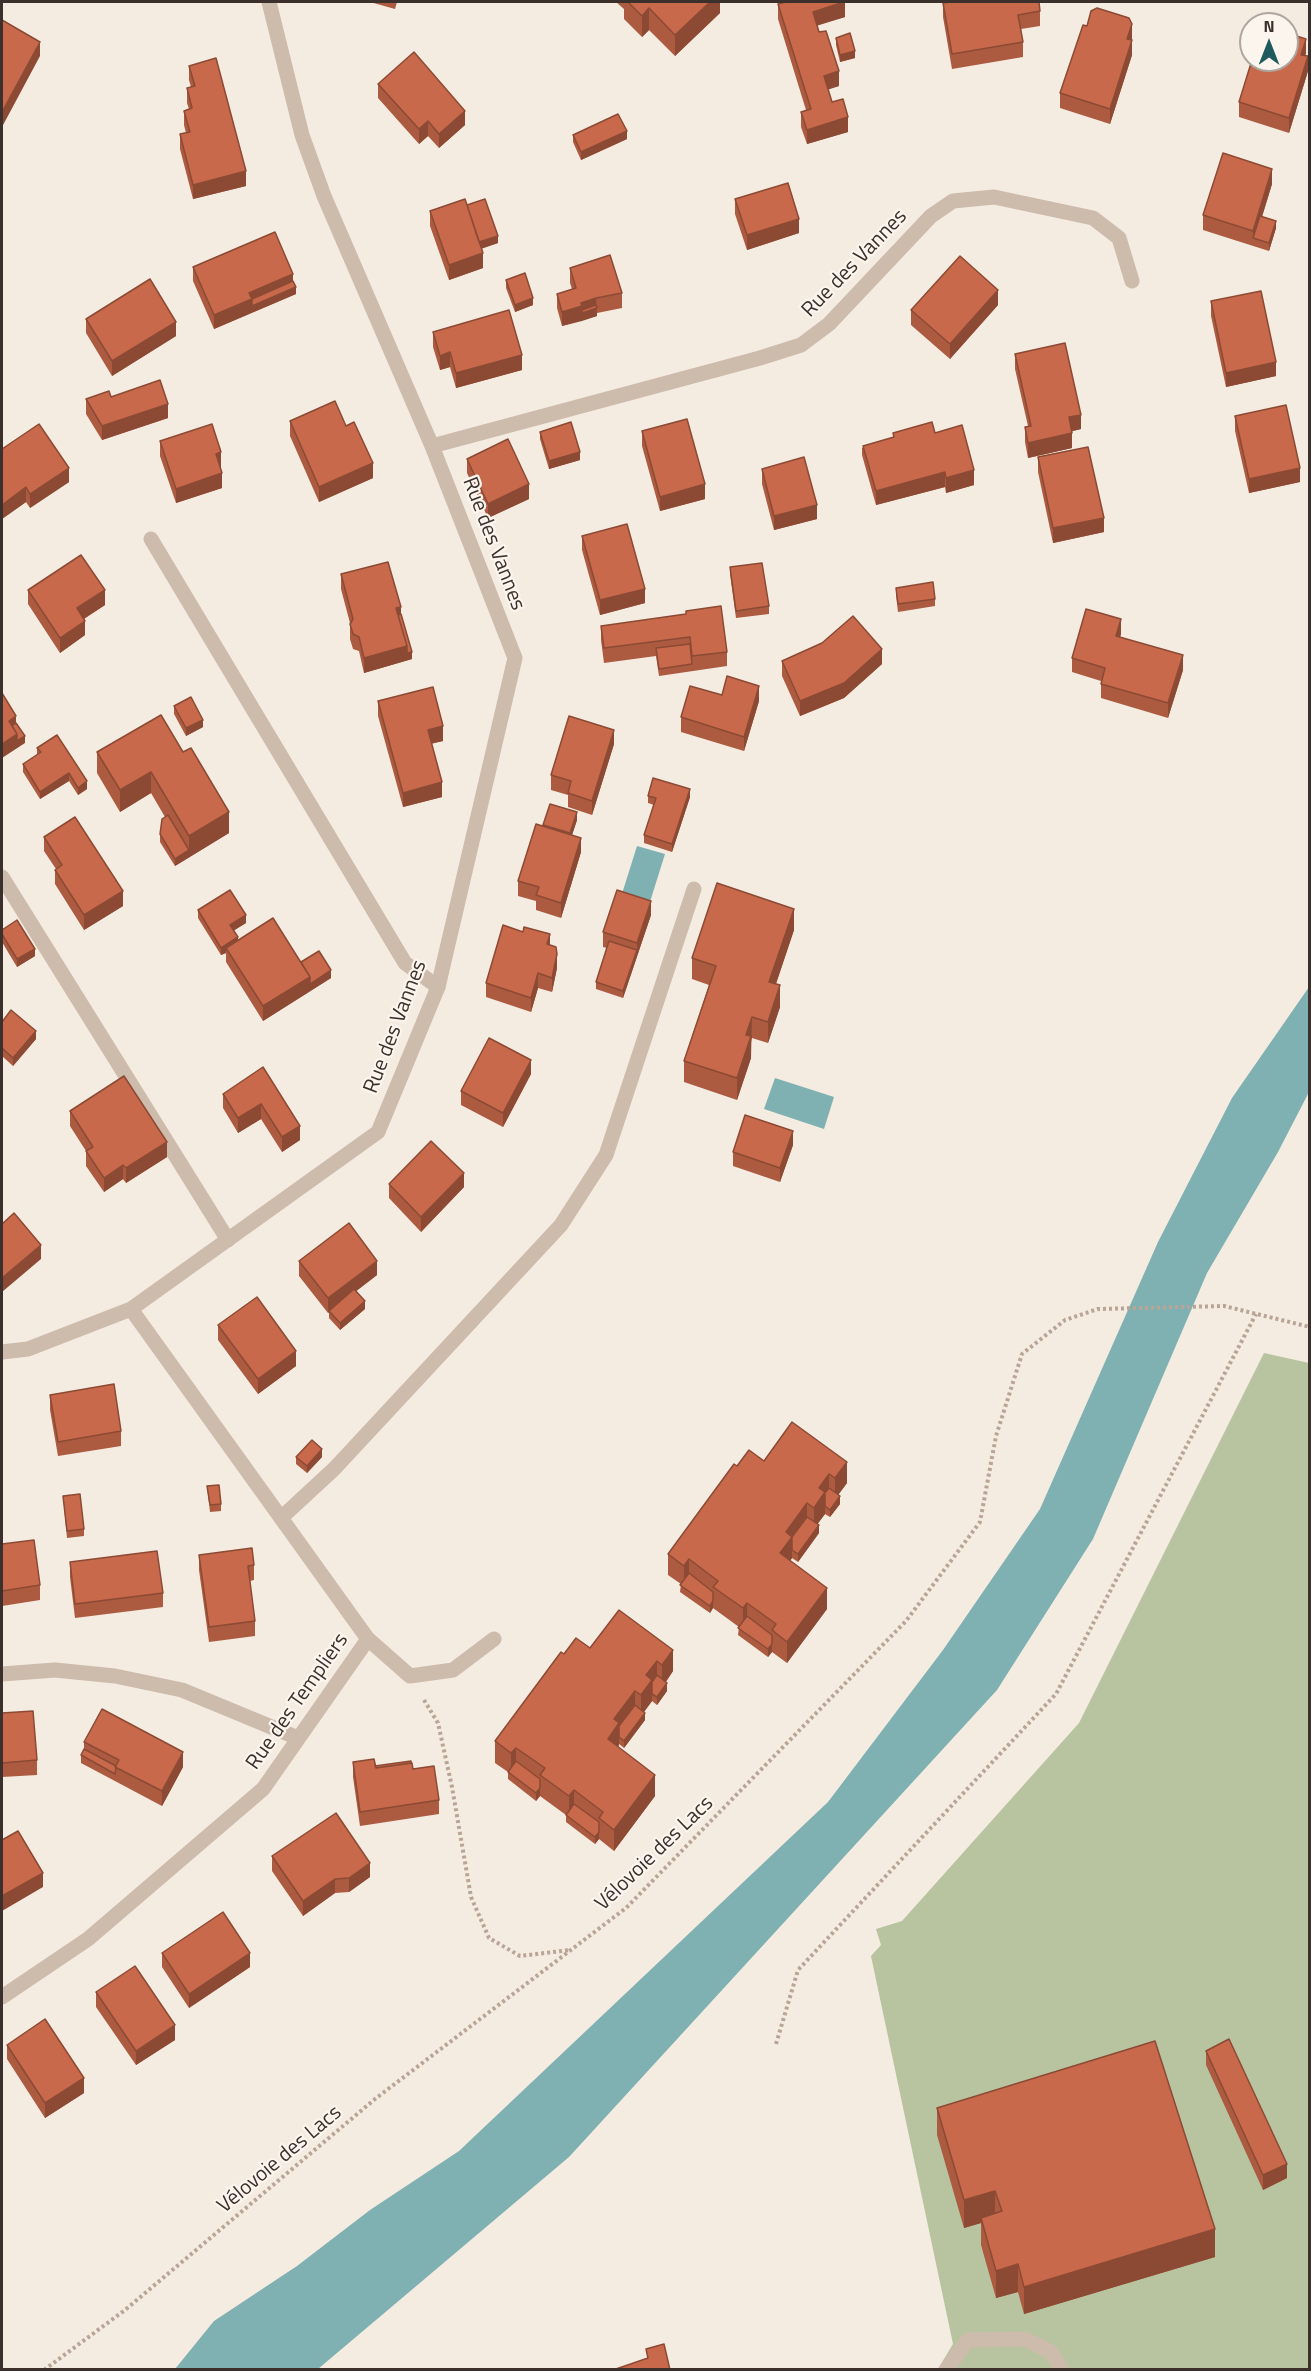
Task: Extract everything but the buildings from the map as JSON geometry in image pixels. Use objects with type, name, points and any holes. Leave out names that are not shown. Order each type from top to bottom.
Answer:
[{"type":"street","name":"Rue des Vannes","points":[[2,1352],[28,1349],[131,1309],[378,1132],[438,987],[515,658],[432,446],[324,196],[302,135],[269,2]]},
{"type":"street","name":"Rue des Vannes","points":[[432,446],[801,345],[829,324],[931,216],[953,201],[994,198],[1093,218],[1119,238],[1132,281]]},
{"type":"street","points":[[151,539],[405,963],[438,987]]},
{"type":"street","points":[[2,877],[228,1240]]},
{"type":"street","points":[[281,1518],[334,1469],[561,1225],[606,1155],[694,889]]},
{"type":"street","name":"Rue des Templiers","points":[[2,1997],[88,1939],[263,1789],[368,1639],[131,1309]]},
{"type":"street","points":[[368,1639],[410,1676],[453,1670],[494,1639]]},
{"type":"street","points":[[2,1674],[55,1670],[115,1676],[182,1690],[298,1738]]},
{"type":"street","points":[[946,2370],[968,2340],[1025,2339],[1051,2352],[1062,2370]]},
{"type":"path","name":"Vélovoie des Lacs","points":[[44,2370],[125,2310],[375,2099],[626,1908],[906,1622],[980,1522],[996,1436],[1022,1354],[1065,1320],[1098,1309],[1224,1306],[1256,1314]]},
{"type":"path","points":[[776,2044],[798,1970],[1056,1694],[1256,1314],[1310,1327]]},
{"type":"path","points":[[410,1676],[438,1723],[471,1896],[489,1938],[520,1956],[572,1950]]},
{"type":"green space","points":[[1264,1353],[1309,1363],[1309,2369],[938,2369],[953,2344],[871,1956],[881,1945],[876,1929],[902,1921],[1079,1723]]},
{"type":"water","points":[[637,846],[665,854],[649,905],[621,897]]},
{"type":"water","points":[[1309,987],[1309,1092],[1278,1152],[1207,1273],[1093,1539],[997,1690],[569,2157],[318,2369],[175,2369],[214,2321],[297,2266],[370,2210],[459,2151],[828,1802],[943,1650],[1040,1509],[1158,1242],[1232,1098]]},
{"type":"water","points":[[775,1078],[834,1097],[824,1129],[764,1109]]}]
